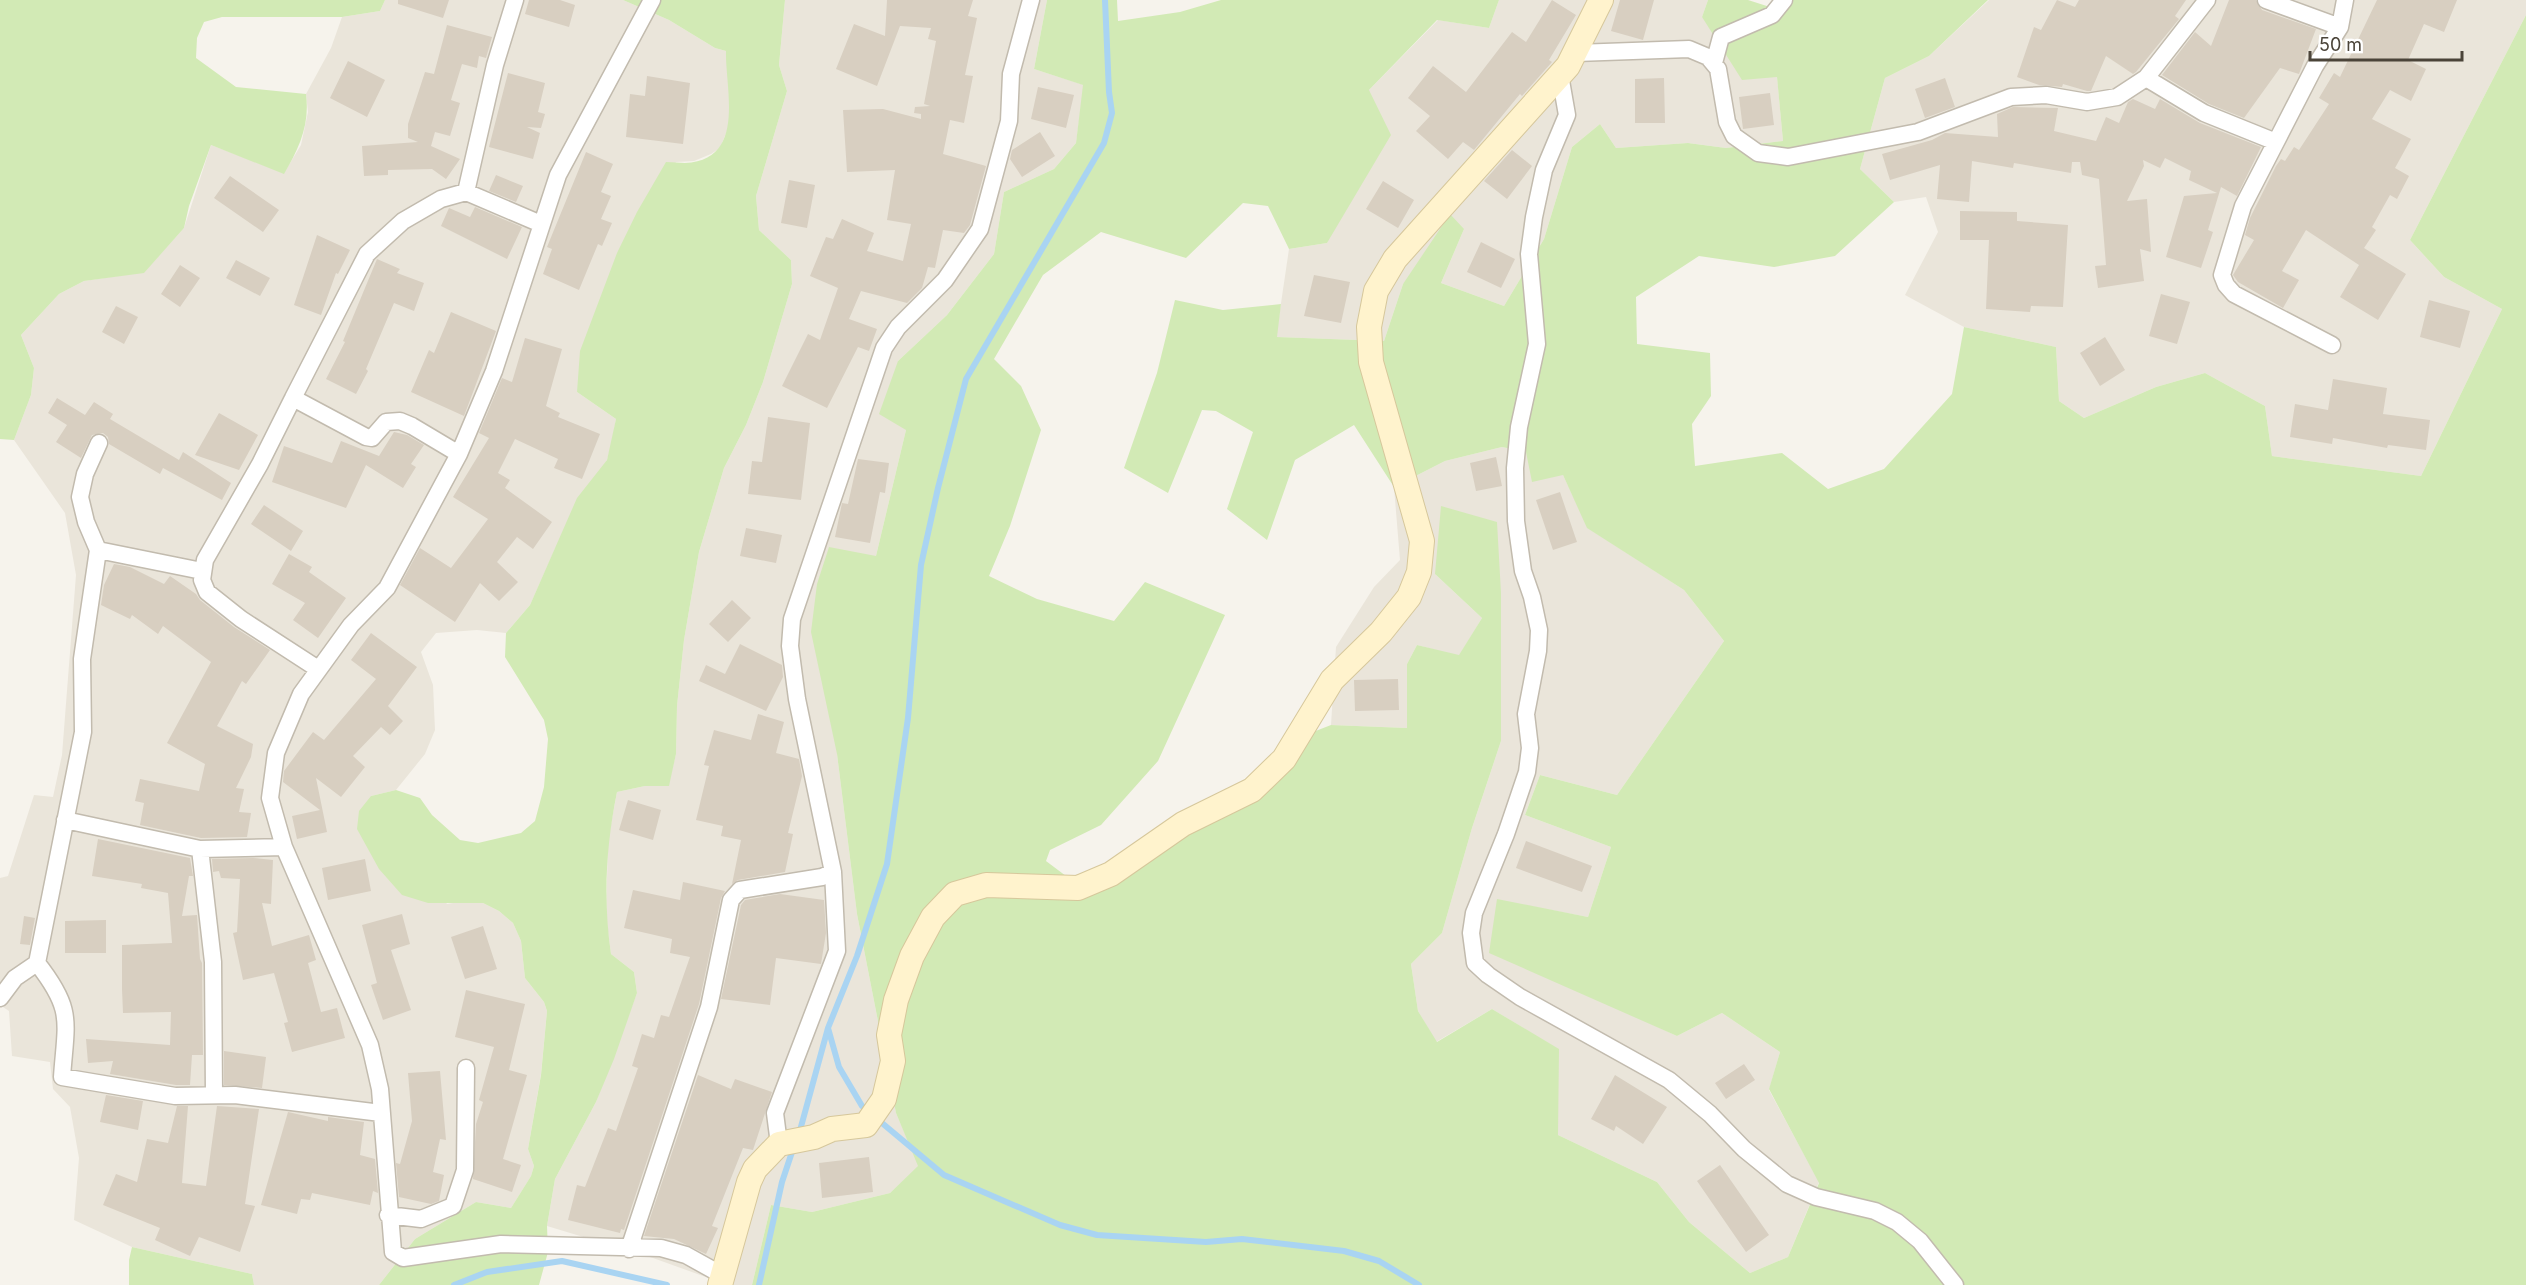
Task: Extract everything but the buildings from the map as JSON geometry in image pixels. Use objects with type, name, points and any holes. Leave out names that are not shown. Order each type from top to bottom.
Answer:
[{"type":"street","points":[[466,192],[495,65],[515,0]]},
{"type":"street","points":[[652,0],[558,175],[494,370],[459,454],[387,588],[351,625],[301,694],[284,732],[272,777],[270,798],[284,847],[370,1045],[380,1089],[388,1215],[393,1252],[404,1258],[501,1244],[661,1248],[686,1255],[721,1280],[749,1182],[755,1169],[779,1144],[814,1137],[832,1129],[866,1125],[884,1099],[893,1061],[889,1035],[896,1000],[912,956],[933,917],[955,894],[986,885],[1078,888],[1111,874],[1183,824],[1252,790],[1284,759],[1332,680],[1381,632],[1409,597],[1419,572],[1422,541],[1371,362],[1369,327],[1376,291],[1395,259],[1560,75],[1576,53],[1601,0]]},
{"type":"street","points":[[779,1144],[776,1113],[837,951],[833,872],[797,699],[790,646],[792,619],[884,348],[898,327],[945,280],[980,229],[1009,121],[1011,74],[1031,0]]},
{"type":"street","points":[[1714,63],[1720,37],[1772,15],[1784,0]]},
{"type":"street","points":[[1576,53],[1689,49],[1708,57],[1718,69],[1727,122],[1734,136],[1758,153],[1773,157],[1788,157],[1918,132],[2011,97],[2046,95],[2087,102],[2107,100],[2129,91],[2146,78],[2207,0]]},
{"type":"street","points":[[2266,0],[2340,27]]},
{"type":"street","points":[[2332,345],[2234,294],[2226,285],[2222,275],[2242,206],[2315,66],[2340,27],[2345,0]]},
{"type":"street","points":[[1560,75],[1567,115],[1544,170],[1534,217],[1529,254],[1537,344],[1519,427],[1515,468],[1516,521],[1521,561],[1539,630],[1538,651],[1526,714],[1530,748],[1527,772],[1506,834],[1474,913],[1471,933],[1475,963],[1520,997],[1669,1080],[1710,1114],[1744,1149],[1787,1184],[1816,1197],[1875,1211],[1897,1222],[1920,1241],[1955,1285]]},
{"type":"street","points":[[2146,78],[2204,113],[2276,142]]},
{"type":"street","points":[[318,669],[242,619],[207,592],[202,580],[205,560],[254,473],[367,254],[403,221],[441,200],[466,192],[541,224]]},
{"type":"street","points":[[293,398],[366,437],[372,438],[386,422],[400,421],[459,454]]},
{"type":"street","points":[[99,443],[85,474],[80,497],[86,522],[98,550],[82,659],[83,732],[37,963],[64,1005],[68,1025],[63,1078],[175,1096],[214,1095],[381,1113]]},
{"type":"street","points":[[98,550],[202,572]]},
{"type":"street","points":[[65,820],[200,849],[284,847]]},
{"type":"street","points":[[200,849],[213,962],[214,1095]]},
{"type":"street","points":[[629,1249],[709,1007],[731,900],[740,890],[822,877],[833,872]]},
{"type":"street","points":[[0,998],[15,978],[37,963]]},
{"type":"street","points":[[388,1215],[421,1219],[453,1206],[465,1170],[466,1068]]},
{"type":"shaded area","points":[[385,0],[623,0],[669,20],[715,48],[726,51],[730,92],[729,126],[720,148],[694,161],[676,162],[577,392],[616,419],[612,442],[607,460],[555,549],[530,605],[506,633],[477,630],[436,633],[421,652],[433,685],[435,730],[425,754],[396,790],[371,796],[447,904],[465,901],[483,903],[499,911],[513,923],[521,941],[525,978],[544,1002],[547,1011],[541,1074],[528,1149],[534,1166],[531,1176],[511,1208],[476,1202],[415,1239],[379,1285],[254,1285],[252,1274],[132,1247],[74,1220],[79,1158],[70,1107],[53,1089],[50,1062],[12,1056],[9,1011],[0,1005],[0,878],[8,876],[34,795],[53,797],[62,755],[76,575],[65,513],[14,440],[31,395],[34,368],[21,335],[59,294],[84,281],[144,272],[184,228],[211,145],[284,173],[301,145],[308,112],[306,94],[331,48],[342,17],[380,11]]},
{"type":"shaded area","points":[[785,0],[1047,0],[1034,69],[1084,85],[1076,143],[1054,169],[1004,192],[994,254],[947,315],[898,361],[906,430],[876,556],[837,754],[857,914],[896,1113],[919,1166],[890,1193],[812,1212],[771,1205],[752,1285],[728,1285],[653,1258],[547,1226],[555,1179],[596,1102],[637,993],[634,972],[611,954],[606,916],[608,840],[617,792],[645,786],[668,786],[676,754],[677,706],[684,640],[699,552],[724,468],[746,425],[763,382],[792,284],[791,260],[759,230],[756,196],[787,91],[779,65]]},
{"type":"shaded area","points":[[1499,0],[1708,0],[1702,17],[1777,76],[1783,141],[1726,148],[1688,143],[1616,148],[1600,124],[1572,147],[1544,239],[1504,306],[1441,283],[1464,229],[1403,284],[1384,341],[1276,337],[1289,249],[1327,243],[1369,90],[1438,20],[1489,28]]},
{"type":"shaded area","points":[[1989,0],[2526,0],[2526,15],[2410,240],[2444,277],[2502,309],[2421,476],[2272,456],[2265,406],[2205,373],[2156,387],[2084,418],[2059,401],[2056,347],[1964,327],[1905,295],[1938,232],[1926,197],[1894,202],[1860,169],[1885,78],[1929,56]]},
{"type":"shaded area","points":[[1502,447],[1526,452],[1563,475],[1588,528],[1684,590],[1724,641],[1617,795],[1540,775],[1525,815],[1611,847],[1588,917],[1497,900],[1608,1004],[1677,1036],[1722,1013],[1780,1052],[1769,1090],[1819,1182],[1788,1257],[1750,1273],[1689,1222],[1657,1182],[1558,1135],[1558,1049],[1492,1009],[1436,1042],[1418,1011],[1411,964],[1442,933],[1472,828],[1501,741],[1501,593],[1435,574],[1482,618],[1459,656],[1417,645],[1407,664],[1407,728],[1331,725],[1336,647],[1374,587],[1400,560],[1394,487],[1445,461]]},
{"type":"green space","points":[[0,0],[385,0],[380,11],[342,17],[222,17],[204,22],[197,38],[196,58],[236,87],[306,94],[305,126],[294,155],[284,174],[211,145],[189,206],[184,228],[144,273],[84,281],[59,294],[21,335],[34,368],[31,395],[14,440],[0,439]]},
{"type":"green space","points":[[623,0],[785,0],[779,65],[787,91],[756,196],[759,230],[791,260],[792,284],[763,382],[746,425],[724,468],[699,552],[684,640],[677,706],[676,754],[669,786],[645,786],[617,792],[610,832],[606,893],[611,954],[634,972],[637,993],[596,1102],[555,1179],[547,1226],[548,1252],[539,1285],[379,1285],[415,1239],[476,1202],[511,1208],[531,1176],[534,1166],[528,1149],[541,1075],[547,1011],[544,1002],[525,978],[521,941],[513,923],[499,911],[483,903],[428,903],[402,895],[379,869],[357,829],[359,811],[371,796],[396,790],[420,798],[432,815],[460,840],[478,843],[521,833],[535,821],[544,787],[548,739],[544,720],[505,657],[506,633],[530,605],[577,498],[607,460],[616,419],[577,392],[580,351],[617,253],[637,212],[666,162],[685,163],[705,159],[717,150],[725,136],[728,120],[726,51],[715,48],[669,20]]},
{"type":"green space","points":[[1047,0],[1117,0],[1118,21],[1180,12],[1221,0],[1499,0],[1489,28],[1437,20],[1369,90],[1391,135],[1327,243],[1289,249],[1268,206],[1243,203],[1186,258],[1101,232],[1043,275],[994,359],[1021,386],[1041,430],[1010,526],[989,576],[1037,599],[1114,621],[1145,582],[1225,615],[1158,761],[1101,825],[1050,850],[1046,861],[1070,879],[1184,835],[1269,791],[1308,734],[1331,725],[1407,728],[1407,664],[1417,645],[1459,655],[1482,618],[1435,574],[1441,506],[1497,522],[1501,593],[1501,741],[1472,828],[1442,933],[1411,964],[1418,1011],[1437,1042],[1492,1009],[1559,1049],[1558,1135],[1657,1182],[1689,1222],[1750,1273],[1788,1257],[1819,1183],[1769,1089],[1780,1052],[1722,1013],[1677,1036],[1489,953],[1497,899],[1588,917],[1611,847],[1525,815],[1540,775],[1617,795],[1724,641],[1684,590],[1587,528],[1563,475],[1532,482],[1526,452],[1502,447],[1445,461],[1394,487],[1354,425],[1295,460],[1267,540],[1227,509],[1253,432],[1216,411],[1202,410],[1168,493],[1124,468],[1157,373],[1175,300],[1223,310],[1281,304],[1277,337],[1384,341],[1403,284],[1450,214],[1464,229],[1441,283],[1504,306],[1544,239],[1572,147],[1600,124],[1616,148],[1688,143],[1726,148],[1783,141],[1777,77],[1742,80],[1702,17],[1708,0],[1748,0],[1773,8],[1778,0],[1988,0],[1929,56],[1885,78],[1860,169],[1894,202],[1835,256],[1774,267],[1699,256],[1636,297],[1637,344],[1710,353],[1711,396],[1692,424],[1695,466],[1782,453],[1828,489],[1884,469],[1952,394],[1964,327],[2056,347],[2059,401],[2084,418],[2156,387],[2205,373],[2265,406],[2272,456],[2421,476],[2502,309],[2444,277],[2410,240],[2526,15],[2526,1285],[752,1285],[771,1205],[812,1212],[890,1193],[918,1166],[896,1113],[857,914],[837,754],[811,632],[817,584],[829,547],[876,556],[906,430],[879,414],[898,361],[947,315],[994,254],[1004,192],[1054,169],[1076,143],[1083,85],[1034,69]]},
{"type":"green space","points":[[132,1247],[252,1274],[254,1285],[129,1285],[129,1260]]},
{"type":"waterway","points":[[868,1111],[862,1106],[839,1067],[828,1028],[857,956],[887,864],[908,718],[921,565],[966,379],[1104,143],[1112,113],[1105,0]]},
{"type":"waterway","points":[[799,1134],[828,1028]]},
{"type":"waterway","points":[[876,1118],[944,1175],[1060,1225],[1097,1235],[1206,1242],[1242,1239],[1344,1251],[1379,1261],[1419,1285]]},
{"type":"waterway","points":[[759,1285],[782,1182],[794,1146]]},
{"type":"waterway","points":[[454,1285],[487,1272],[562,1261],[667,1285]]}]
